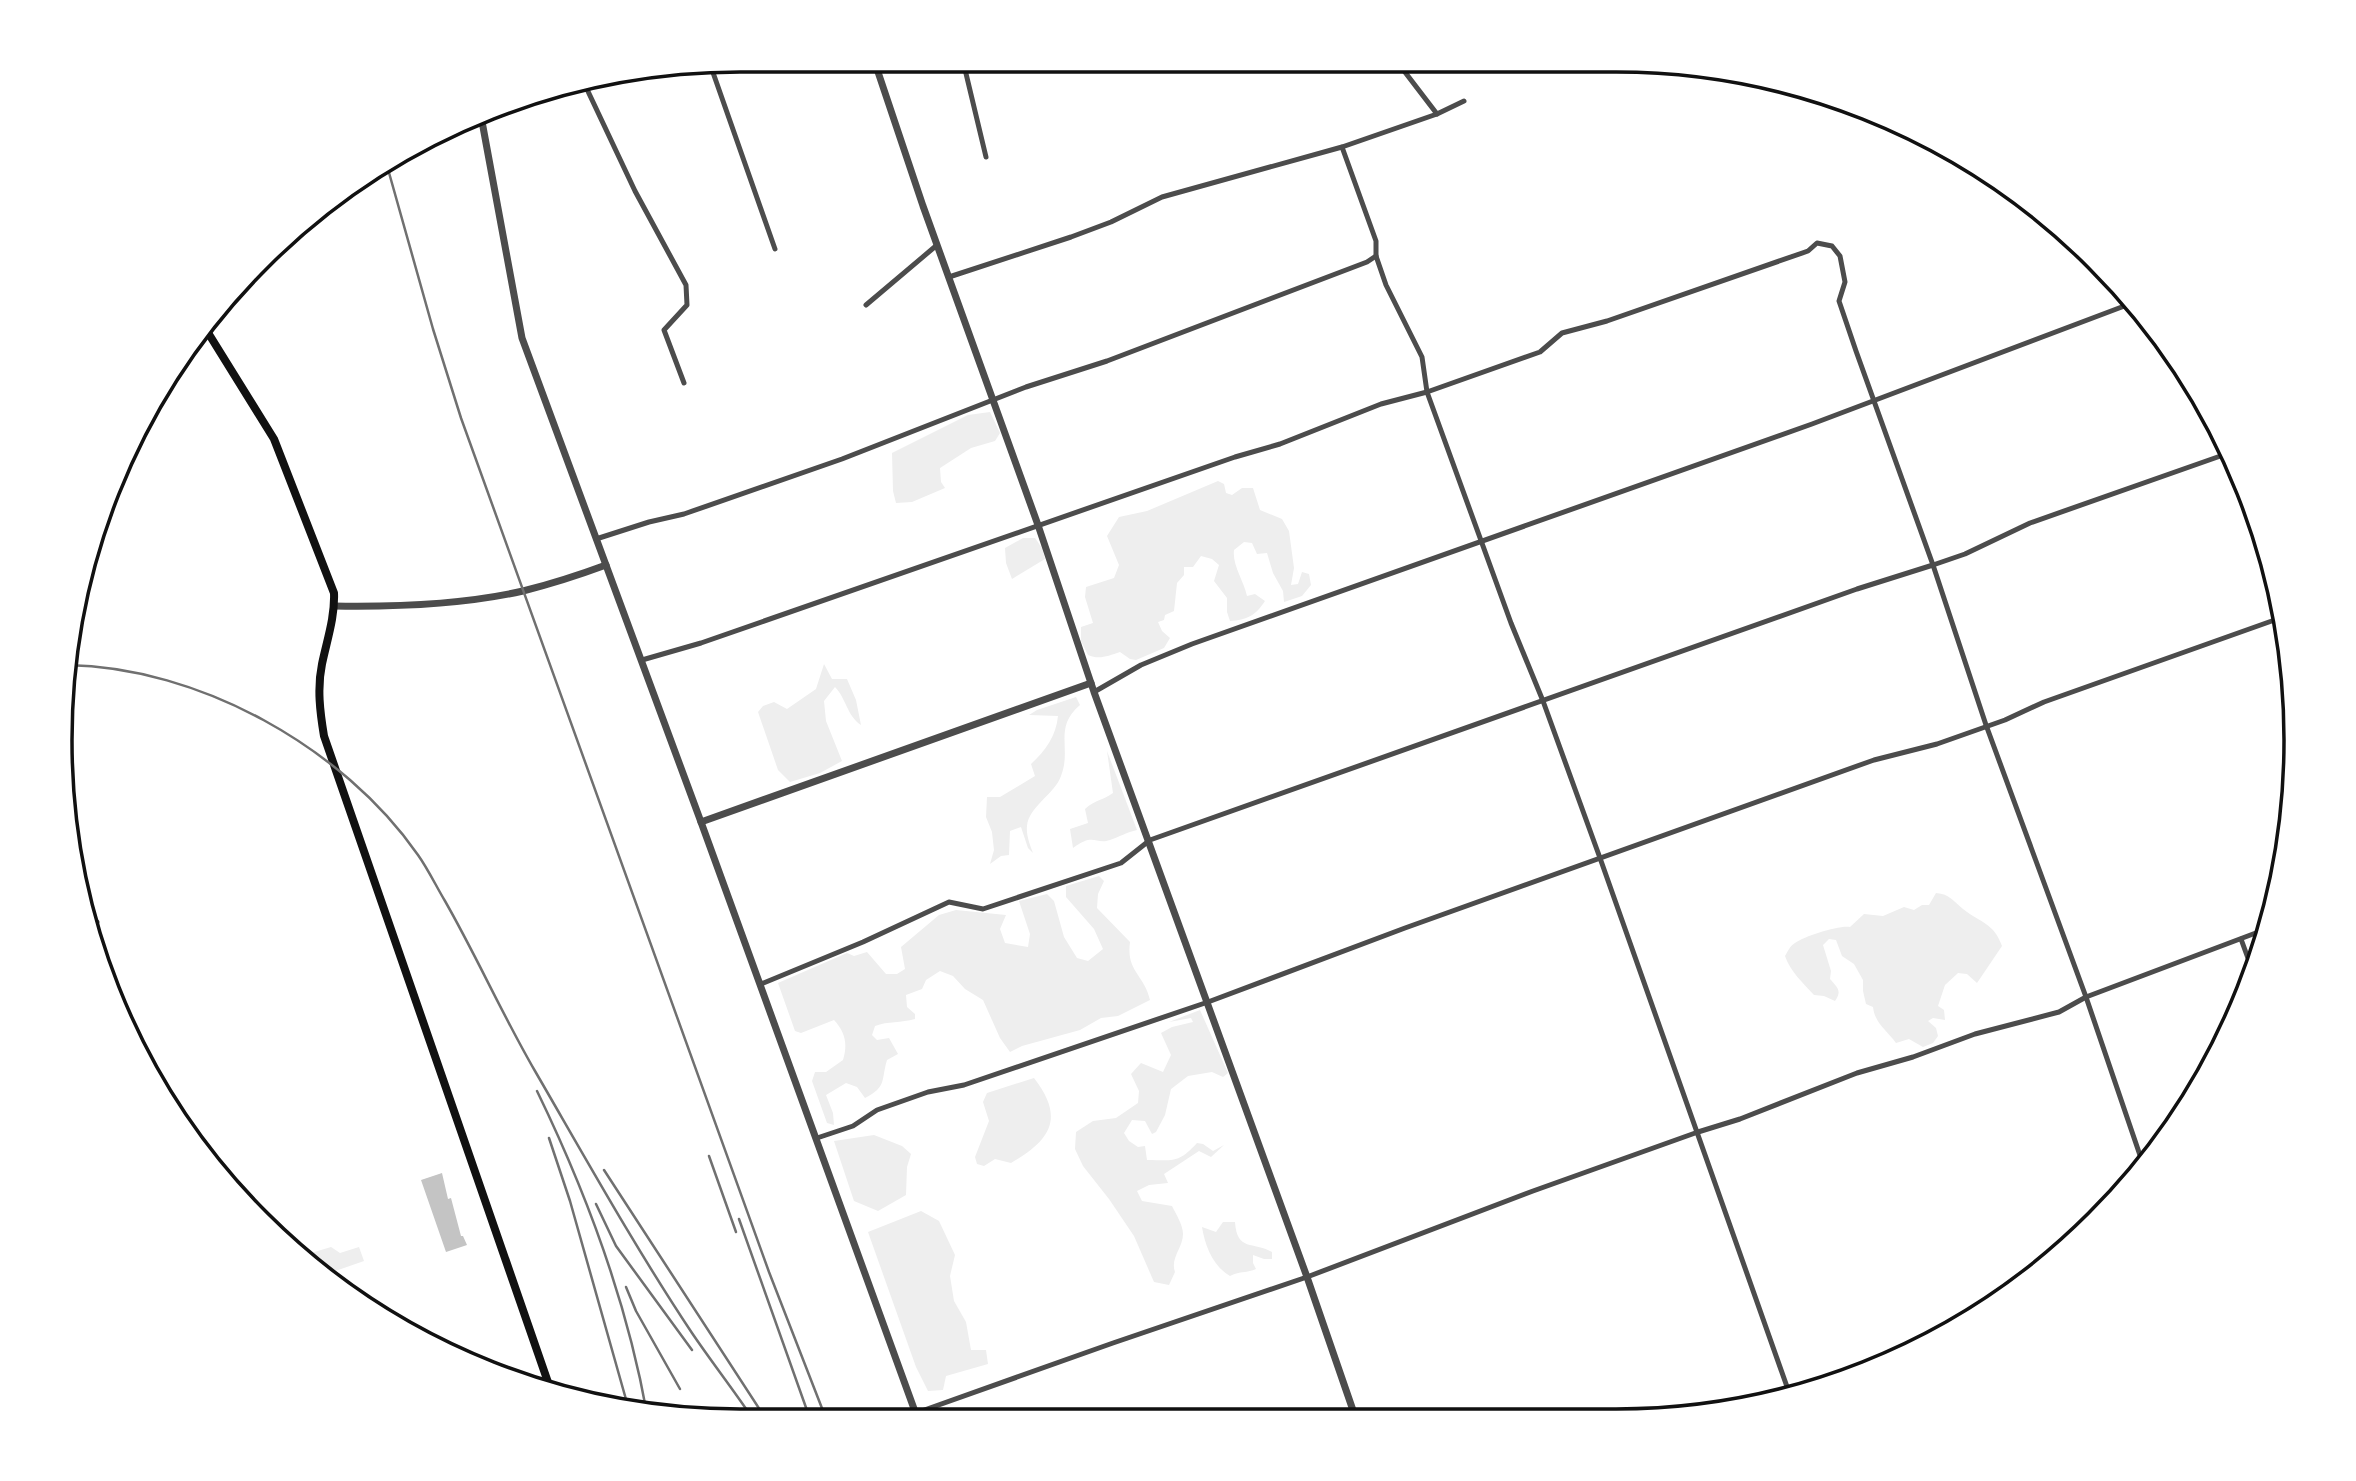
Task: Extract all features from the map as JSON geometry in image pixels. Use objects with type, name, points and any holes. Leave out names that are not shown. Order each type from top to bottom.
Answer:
[{"type":"main road","points":[[209,334],[274,439],[334,593],[319,692],[324,736],[547,1380]]},
{"type":"street","points":[[878,72],[937,245],[995,400],[1094,692],[1150,840],[1353,1409]]},
{"type":"street","points":[[966,72],[986,157]]},
{"type":"street","points":[[1404,72],[1437,114]]},
{"type":"street","points":[[713,73],[775,249]]},
{"type":"street","points":[[587,90],[635,191],[686,285],[687,305],[664,330],[684,383]]},
{"type":"street","points":[[949,277],[1081,233],[1162,197],[1342,147],[1437,114],[1464,101]]},
{"type":"street","points":[[483,124],[522,338],[761,984],[914,1409]]},
{"type":"street","points":[[1342,147],[1376,241],[1376,256],[1392,298],[1422,357],[1427,392],[1511,624],[1544,701],[1787,1386]]},
{"type":"street","points":[[642,660],[701,643],[1235,457],[1280,444],[1381,404],[1427,392],[1540,352],[1562,333],[1607,321],[1808,251],[1817,243],[1832,246],[1840,256],[1845,282],[1839,301],[1933,565],[1986,725],[2086,997],[2140,1155]]},
{"type":"street","points":[[866,305],[937,245]]},
{"type":"street","points":[[596,540],[649,522],[684,514],[842,459],[1367,262],[1376,256]]},
{"type":"street","points":[[1094,692],[1141,665],[1192,644],[1812,424],[2123,306]]},
{"type":"street","points":[[761,984],[950,902],[983,909],[1121,863],[1150,840],[1857,589],[1965,554],[2030,523],[2220,456]]},
{"type":"street","points":[[334,606],[475,598],[522,591],[606,565]]},
{"type":"street","points":[[817,1138],[853,1126],[877,1110],[928,1092],[964,1084],[1208,1002],[1600,858],[1874,760],[1937,744],[2005,720],[2044,702],[2273,621]]},
{"type":"street","points":[[701,821],[1091,683]]},
{"type":"street","points":[[932,1409],[1113,1342],[1307,1277],[1533,1191],[1740,1119],[1857,1073],[1913,1057],[1975,1034],[2059,1012],[2086,997],[2255,933]]},
{"type":"street","points":[[2241,939],[2248,958]]},
{"type":"shaded area","points":[[990,412],[1000,433],[995,441],[971,448],[940,468],[941,482],[945,488],[912,502],[896,503],[892,453],[968,415]]},
{"type":"shaded area","points":[[1218,481],[1224,484],[1226,493],[1232,495],[1242,488],[1253,488],[1260,510],[1282,519],[1289,531],[1294,568],[1291,585],[1298,584],[1302,572],[1309,574],[1311,585],[1302,596],[1284,602],[1283,591],[1273,573],[1267,553],[1257,554],[1252,543],[1244,542],[1234,550],[1236,567],[1247,596],[1255,594],[1265,601],[1254,613],[1246,618],[1230,621],[1227,598],[1214,581],[1219,565],[1212,559],[1201,556],[1193,567],[1184,567],[1184,575],[1177,583],[1174,611],[1158,622],[1162,631],[1170,638],[1164,648],[1136,660],[1120,652],[1100,657],[1088,655],[1081,641],[1081,627],[1093,623],[1085,597],[1086,587],[1114,578],[1119,565],[1107,536],[1119,517],[1147,511]]},
{"type":"shaded area","points":[[1023,538],[1035,538],[1045,559],[1012,579],[1006,563],[1005,548]]},
{"type":"shaded area","points":[[824,664],[832,679],[847,679],[856,700],[861,725],[835,687],[824,701],[826,721],[842,761],[820,773],[790,782],[778,770],[758,712],[763,706],[774,702],[787,709],[816,689]]},
{"type":"shaded area","points":[[1076,697],[1080,705],[1067,722],[1061,776],[1032,812],[1027,826],[1033,853],[1028,848],[1021,827],[1010,831],[1009,855],[1001,856],[990,864],[994,850],[992,832],[986,817],[987,797],[1000,797],[1035,776],[1031,764],[1049,742],[1057,723],[1058,716],[1029,715]]},
{"type":"shaded area","points":[[1107,751],[1137,830],[1110,840],[1086,841],[1073,848],[1070,829],[1088,823],[1085,809],[1113,793]]},
{"type":"shaded area","points":[[1099,876],[1104,881],[1098,894],[1097,908],[1130,942],[1129,952],[1133,967],[1150,1000],[1118,1016],[1101,1018],[1080,1030],[1022,1046],[1010,1052],[1000,1038],[983,1000],[965,989],[953,976],[940,971],[926,980],[922,989],[906,995],[907,1007],[915,1014],[915,1019],[875,1026],[872,1035],[877,1040],[889,1038],[898,1054],[887,1060],[880,1086],[865,1098],[857,1087],[846,1083],[826,1095],[833,1113],[834,1125],[827,1123],[812,1081],[815,1072],[826,1072],[843,1060],[843,1034],[834,1020],[801,1033],[795,1031],[778,983],[847,953],[854,956],[867,952],[886,974],[897,974],[905,969],[901,947],[939,915],[956,910],[1006,915],[1000,929],[1005,943],[1028,947],[1030,934],[1019,901],[1047,894],[1054,901],[1064,937],[1077,958],[1088,961],[1103,949],[1094,929],[1066,897],[1066,886]]},
{"type":"shaded area","points":[[1936,893],[1948,896],[1986,924],[1995,932],[2002,946],[1977,983],[1967,974],[1958,973],[1945,985],[1938,1006],[1944,1010],[1945,1020],[1933,1018],[1928,1021],[1936,1028],[1938,1036],[1933,1043],[1923,1047],[1909,1039],[1896,1043],[1879,1022],[1873,1007],[1866,1004],[1863,980],[1854,964],[1842,956],[1836,940],[1829,939],[1823,945],[1831,971],[1830,979],[1838,990],[1835,1001],[1814,995],[1797,977],[1787,961],[1785,956],[1788,950],[1800,940],[1830,929],[1850,927],[1864,914],[1883,916],[1904,907],[1914,910],[1922,905],[1929,905]]},
{"type":"shaded area","points":[[1200,1010],[1228,1073],[1223,1077],[1212,1072],[1188,1076],[1171,1089],[1165,1115],[1156,1132],[1152,1134],[1145,1121],[1132,1120],[1124,1133],[1129,1141],[1138,1147],[1145,1146],[1147,1160],[1180,1158],[1197,1143],[1213,1151],[1224,1145],[1211,1157],[1199,1151],[1164,1174],[1168,1183],[1149,1185],[1137,1191],[1142,1201],[1172,1206],[1182,1227],[1182,1239],[1174,1262],[1175,1272],[1169,1285],[1154,1282],[1134,1236],[1083,1166],[1075,1149],[1076,1132],[1093,1121],[1116,1118],[1138,1103],[1139,1091],[1131,1074],[1141,1063],[1163,1072],[1171,1055],[1161,1033],[1193,1022],[1191,1018],[1169,1022]]},
{"type":"shaded area","points":[[1034,1078],[1044,1092],[1051,1116],[1044,1137],[1036,1146],[1011,1163],[995,1159],[984,1166],[977,1164],[975,1157],[989,1121],[983,1102],[987,1093]]},
{"type":"shaded area","points":[[874,1135],[902,1146],[911,1154],[907,1167],[906,1195],[878,1211],[854,1201],[834,1141]]},
{"type":"shaded area","points":[[921,1211],[939,1221],[955,1255],[950,1276],[954,1301],[966,1322],[971,1350],[986,1350],[988,1364],[946,1376],[943,1390],[928,1391],[916,1367],[868,1232]]},
{"type":"shaded area","points":[[1223,1222],[1235,1222],[1236,1231],[1243,1242],[1272,1252],[1272,1259],[1253,1255],[1256,1269],[1230,1276],[1224,1272],[1211,1255],[1202,1227],[1216,1232]]},
{"type":"shaded area","points":[[331,1247],[340,1253],[359,1247],[364,1261],[334,1272],[312,1253]]},
{"type":"building","points":[[442,1173],[448,1199],[451,1198],[461,1236],[467,1245],[446,1252],[421,1180]]},
{"type":"railway","points":[[389,172],[461,418],[769,1272],[822,1409]]},
{"type":"railway","points":[[76,666],[117,669],[167,680],[264,720],[309,748],[350,780],[387,816],[429,872],[523,1050],[631,1236],[692,1333],[746,1409]]},
{"type":"railway","points":[[537,1091],[589,1209],[603,1249],[617,1290],[645,1402]]},
{"type":"railway","points":[[549,1138],[570,1201],[626,1399]]},
{"type":"railway","points":[[709,1156],[736,1232]]},
{"type":"railway","points":[[604,1170],[759,1409]]},
{"type":"railway","points":[[596,1204],[616,1246],[692,1350]]},
{"type":"railway","points":[[739,1219],[807,1409]]},
{"type":"railway","points":[[626,1287],[636,1311],[680,1389]]}]
